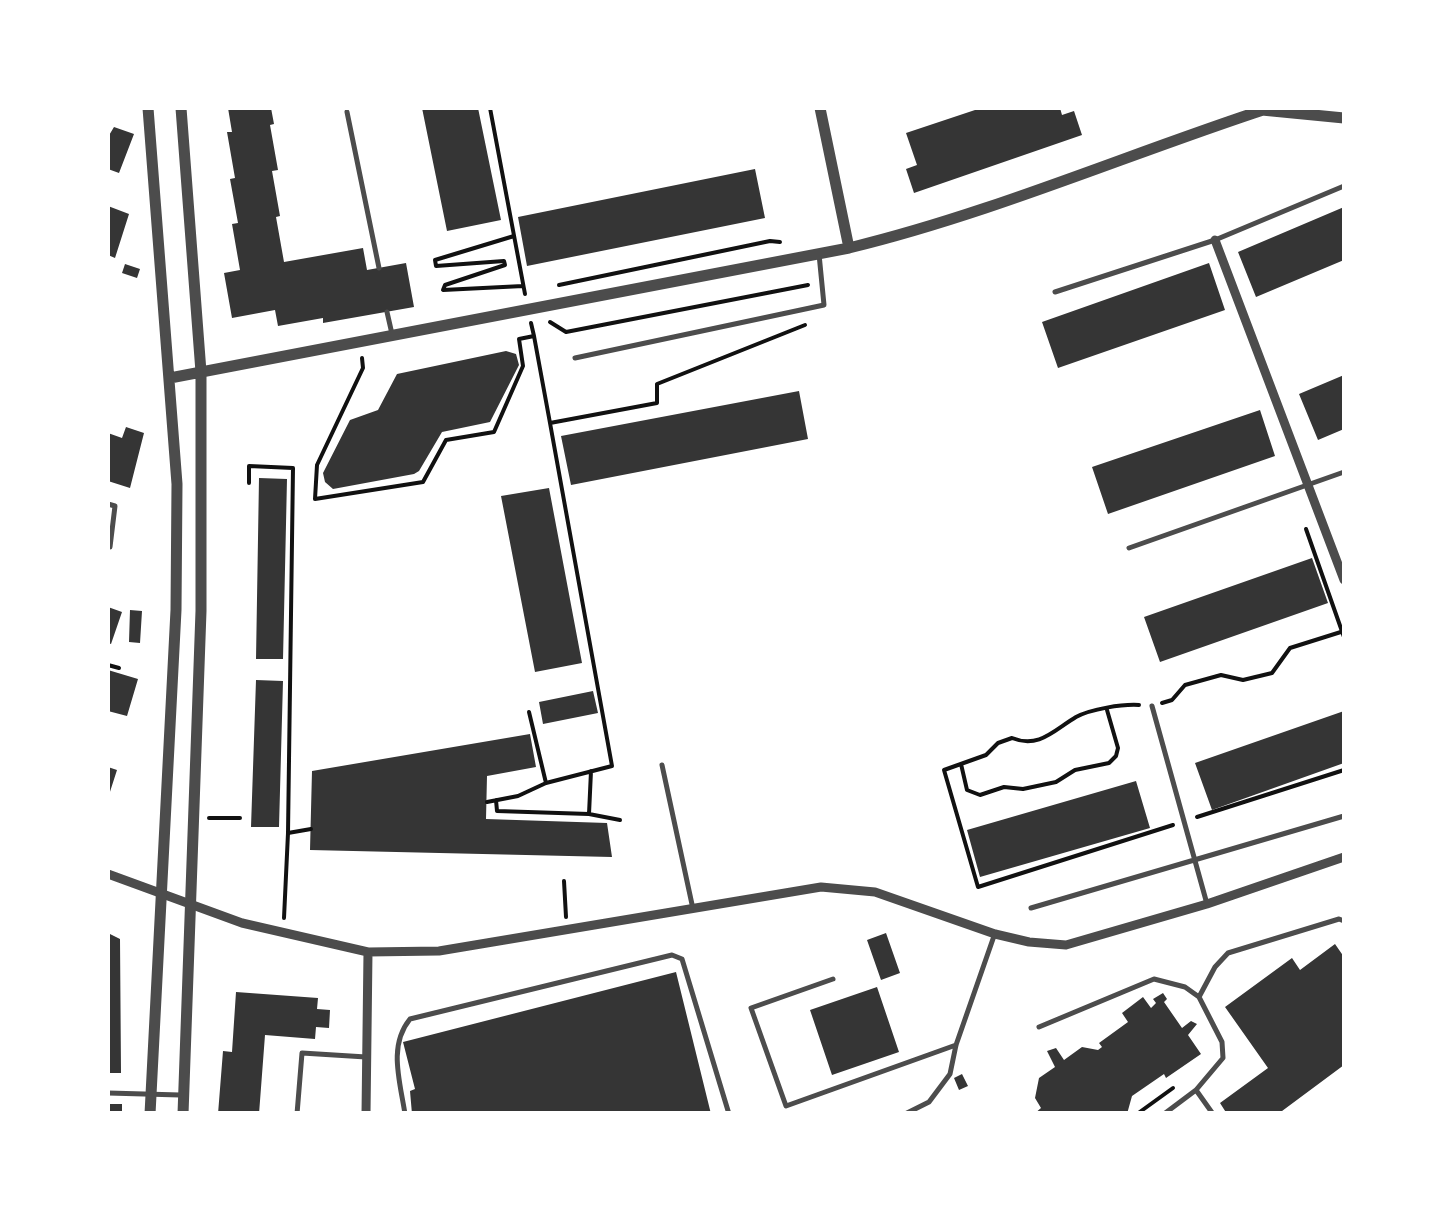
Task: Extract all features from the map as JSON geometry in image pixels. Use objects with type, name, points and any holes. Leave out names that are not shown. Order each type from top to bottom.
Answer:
[{"type":"street","points":[[148,108],[177,484],[176,610],[150,1114]]},
{"type":"street","points":[[181,108],[201,372],[201,611],[182,1114]]},
{"type":"street","points":[[820,108],[849,248]]},
{"type":"street","points":[[170,378],[849,248],[978,213],[1264,108],[1344,118]]},
{"type":"street","points":[[1214,240],[1344,580]]},
{"type":"street","points":[[108,874],[190,905],[368,952],[438,951],[821,886],[875,892],[995,934],[1029,942],[1066,944],[1207,904],[1344,857]]},
{"type":"street","points":[[366,1114],[368,952]]},
{"type":"lane","points":[[347,112],[379,268]]},
{"type":"lane","points":[[1055,292],[1214,240],[1344,186]]},
{"type":"lane","points":[[575,358],[824,305],[820,254]]},
{"type":"lane","points":[[387,312],[392,336]]},
{"type":"lane","points":[[1129,548],[1344,472]]},
{"type":"lane","points":[[108,504],[114,506],[110,548]]},
{"type":"lane","points":[[1152,706],[1207,904]]},
{"type":"lane","points":[[662,765],[693,909]]},
{"type":"lane","points":[[1030,908],[1344,816]]},
{"type":"lane","points":[[1200,997],[1215,967],[1228,953],[1344,921]]},
{"type":"lane","points":[[905,1114],[929,1102],[950,1074],[956,1045],[995,934]]},
{"type":"lane","points":[[405,1114],[396,1058],[399,1032],[410,1019],[672,955],[682,960],[729,1114]]},
{"type":"lane","points":[[834,979],[751,1008],[786,1106],[956,1045]]},
{"type":"lane","points":[[1040,1027],[1154,979],[1185,987],[1200,997],[1222,1042],[1223,1058],[1196,1090],[1164,1114]]},
{"type":"lane","points":[[297,1114],[302,1053],[366,1057]]},
{"type":"lane","points":[[1196,1090],[1213,1114]]},
{"type":"lane","points":[[108,1093],[183,1095]]},
{"type":"path","points":[[490,108],[514,236],[523,286],[442,290],[445,285],[505,265],[504,261],[436,266],[435,260],[514,236]]},
{"type":"path","points":[[528,310],[566,332],[822,283]]},
{"type":"path","points":[[550,423],[657,402],[656,384],[803,326],[824,313],[824,305]]},
{"type":"path","points":[[487,802],[612,766],[528,310]]},
{"type":"path","points":[[361,342],[362,368],[317,465],[314,499],[422,482],[446,440],[494,432],[523,366],[518,340],[534,336]]},
{"type":"path","points":[[249,483],[249,466],[293,468],[284,932]]},
{"type":"path","points":[[108,665],[119,668]]},
{"type":"path","points":[[961,764],[967,790],[980,795],[1004,787],[1023,789],[1056,782],[1074,770],[1110,763],[1118,748],[1106,710]]},
{"type":"path","points":[[530,712],[546,783]]},
{"type":"path","points":[[944,770],[978,887],[1344,770]]},
{"type":"path","points":[[589,814],[591,771]]},
{"type":"path","points":[[496,800],[496,812],[589,814],[620,820]]},
{"type":"path","points":[[194,818],[240,818]]},
{"type":"path","points":[[288,833],[310,829]]},
{"type":"path","points":[[564,882],[564,902]]},
{"type":"building","points":[[228,108],[271,108],[278,170],[272,171],[284,262],[363,248],[367,270],[406,263],[414,307],[323,323],[323,318],[278,326],[275,310],[232,318],[224,273],[240,270],[232,224],[238,223],[230,179],[235,178],[227,132],[232,132]]},
{"type":"building","points":[[422,108],[478,108],[501,220],[447,231]]},
{"type":"building","points":[[981,108],[1060,108],[1062,115],[1074,111],[1082,135],[914,193],[906,169],[917,165],[906,133]]},
{"type":"building","points":[[114,127],[134,134],[119,173],[108,169],[108,137]]},
{"type":"building","points":[[755,169],[765,218],[527,266],[518,217]]},
{"type":"building","points":[[108,206],[129,214],[115,258],[108,255]]},
{"type":"building","points":[[1344,207],[1344,260],[1256,297],[1238,252]]},
{"type":"building","points":[[1209,263],[1225,310],[1058,368],[1042,322]]},
{"type":"building","points":[[125,264],[140,269],[137,278],[122,273]]},
{"type":"building","points":[[506,351],[516,354],[519,365],[490,422],[442,432],[414,474],[333,489],[325,482],[323,473],[350,420],[378,410],[397,374]]},
{"type":"building","points":[[1344,375],[1344,429],[1318,440],[1299,394]]},
{"type":"building","points":[[799,391],[808,439],[571,485],[561,436]]},
{"type":"building","points":[[1260,410],[1275,456],[1108,514],[1092,467]]},
{"type":"building","points":[[126,427],[144,433],[130,488],[108,481],[108,433],[122,438]]},
{"type":"building","points":[[259,478],[287,479],[283,659],[256,659]]},
{"type":"building","points":[[549,488],[582,663],[535,672],[501,496]]},
{"type":"building","points":[[1312,558],[1328,603],[1160,662],[1144,617]]},
{"type":"building","points":[[108,607],[122,612],[111,644],[108,643]]},
{"type":"building","points":[[130,610],[142,611],[140,643],[129,642]]},
{"type":"building","points":[[108,670],[138,679],[127,716],[108,711]]},
{"type":"building","points":[[256,680],[283,681],[279,827],[251,827]]},
{"type":"building","points":[[593,691],[598,713],[543,724],[539,702]]},
{"type":"building","points":[[1344,711],[1344,763],[1212,810],[1195,763]]},
{"type":"building","points":[[530,734],[536,767],[487,776],[486,819],[607,823],[612,857],[310,850],[312,771]]},
{"type":"building","points":[[108,767],[117,770],[108,798]]},
{"type":"building","points":[[1136,781],[1150,828],[980,877],[967,830]]},
{"type":"building","points":[[108,933],[120,939],[121,1073],[108,1073]]},
{"type":"building","points":[[886,933],[900,973],[881,980],[867,940]]},
{"type":"building","points":[[1335,944],[1344,957],[1344,1065],[1278,1114],[1227,1114],[1220,1103],[1268,1068],[1225,1007],[1292,958],[1300,970]]},
{"type":"building","points":[[676,972],[711,1114],[412,1114],[410,1091],[415,1089],[403,1042]]},
{"type":"building","points":[[877,987],[899,1052],[832,1075],[810,1010]]},
{"type":"building","points":[[236,992],[318,998],[317,1009],[330,1010],[329,1028],[316,1027],[315,1039],[265,1035],[259,1114],[218,1114],[223,1051],[232,1052]]},
{"type":"building","points":[[1163,993],[1167,999],[1164,1002],[1182,1028],[1191,1021],[1197,1024],[1188,1035],[1201,1054],[1132,1096],[1127,1114],[1034,1114],[1041,1108],[1035,1098],[1039,1078],[1055,1067],[1047,1051],[1056,1048],[1064,1060],[1082,1047],[1098,1050],[1102,1047],[1099,1043],[1128,1022],[1122,1013],[1143,997],[1151,1008],[1156,1003],[1153,999]]},
{"type":"building","points":[[962,1074],[968,1086],[959,1090],[954,1078]]},
{"type":"building","points":[[108,1104],[122,1104],[122,1114],[108,1114]]}]
